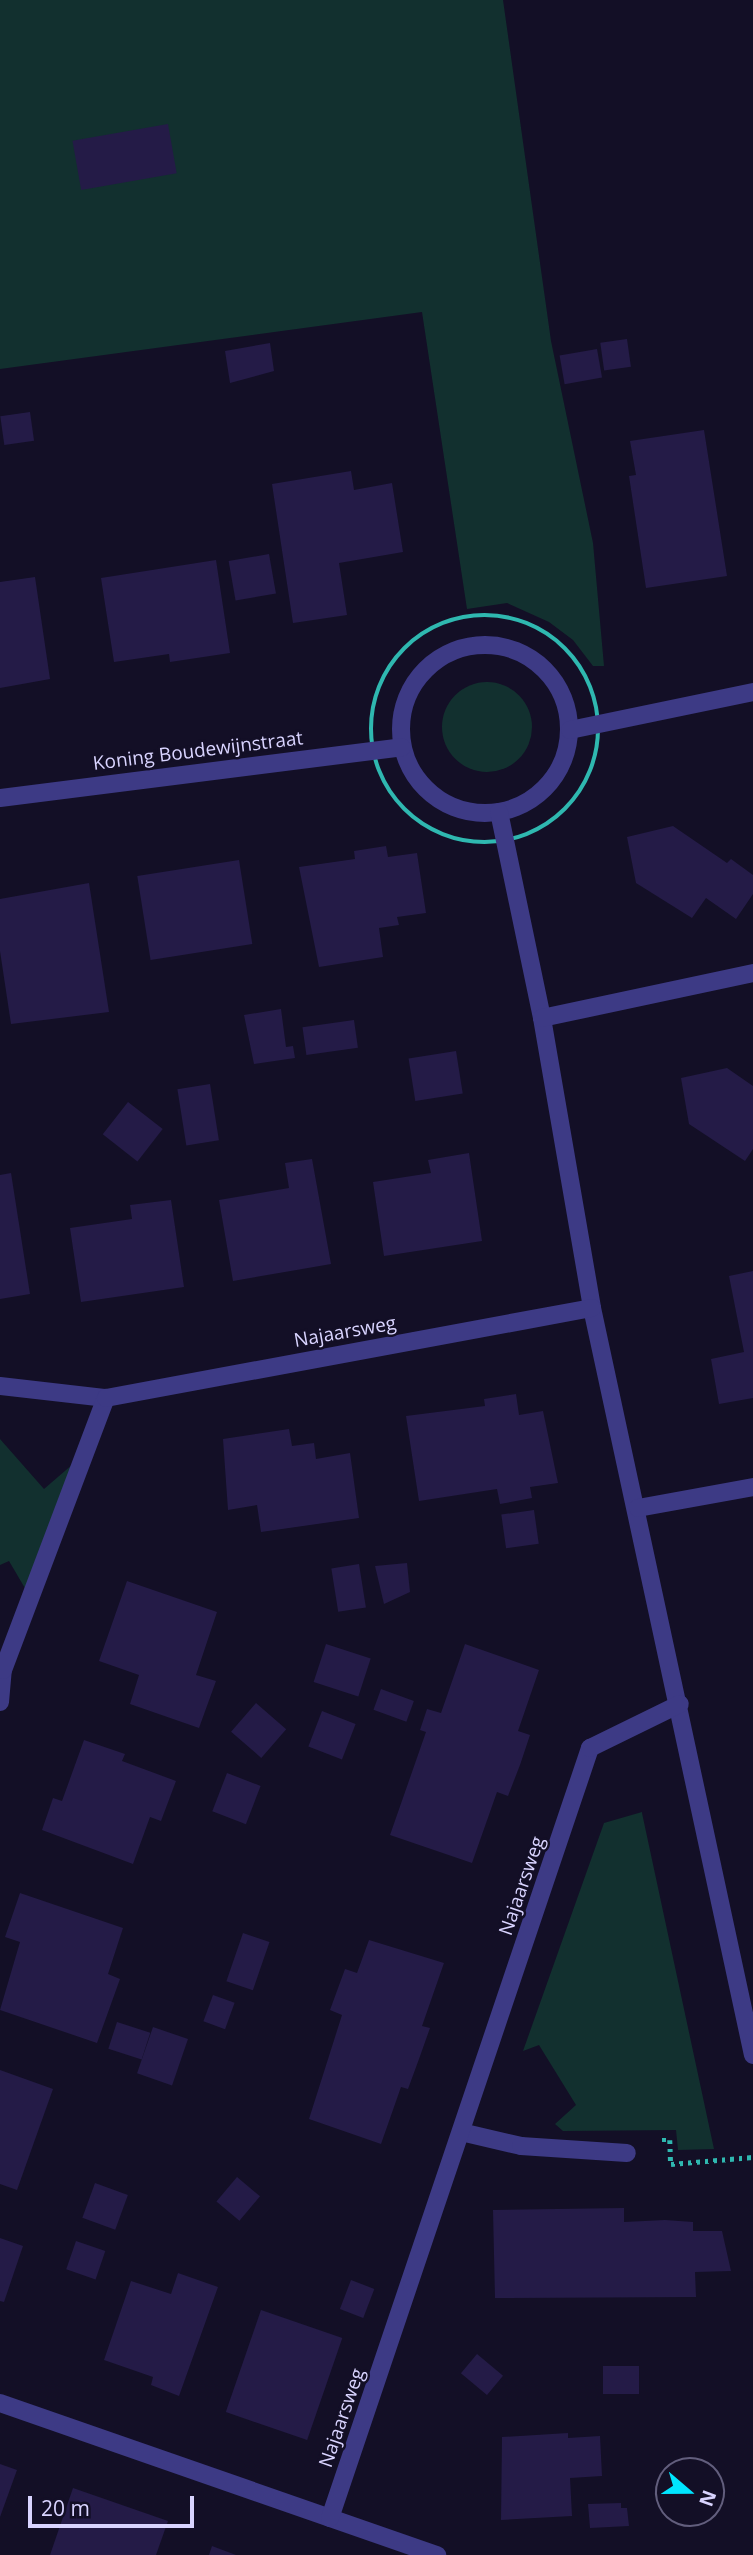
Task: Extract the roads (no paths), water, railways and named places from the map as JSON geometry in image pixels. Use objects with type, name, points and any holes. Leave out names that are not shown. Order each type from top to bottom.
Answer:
[{"type":"street","points":[[487,644],[509,647],[546,670],[567,708],[570,730],[560,767],[549,783],[518,806],[499,812],[478,813],[439,799],[422,785],[402,747],[405,704],[427,667],[466,646],[487,644]]},
{"type":"street","points":[[570,730],[753,692]]},
{"type":"street","name":"Koning Boudewijnstraat","points":[[0,798],[402,747]]},
{"type":"street","points":[[499,812],[503,842],[542,1018],[592,1308],[638,1508],[753,2055]]},
{"type":"street","points":[[542,1018],[753,973]]},
{"type":"street","name":"Najaarsweg","points":[[0,1386],[106,1398],[592,1308]]},
{"type":"street","points":[[0,1702],[1,1670],[106,1398]]},
{"type":"street","points":[[638,1508],[753,1487]]},
{"type":"street","name":"Najaarsweg","points":[[330,2518],[590,1748],[680,1704]]},
{"type":"street","points":[[461,2132],[521,2146],[627,2153]]},
{"type":"street","points":[[0,2403],[437,2555]]}]
